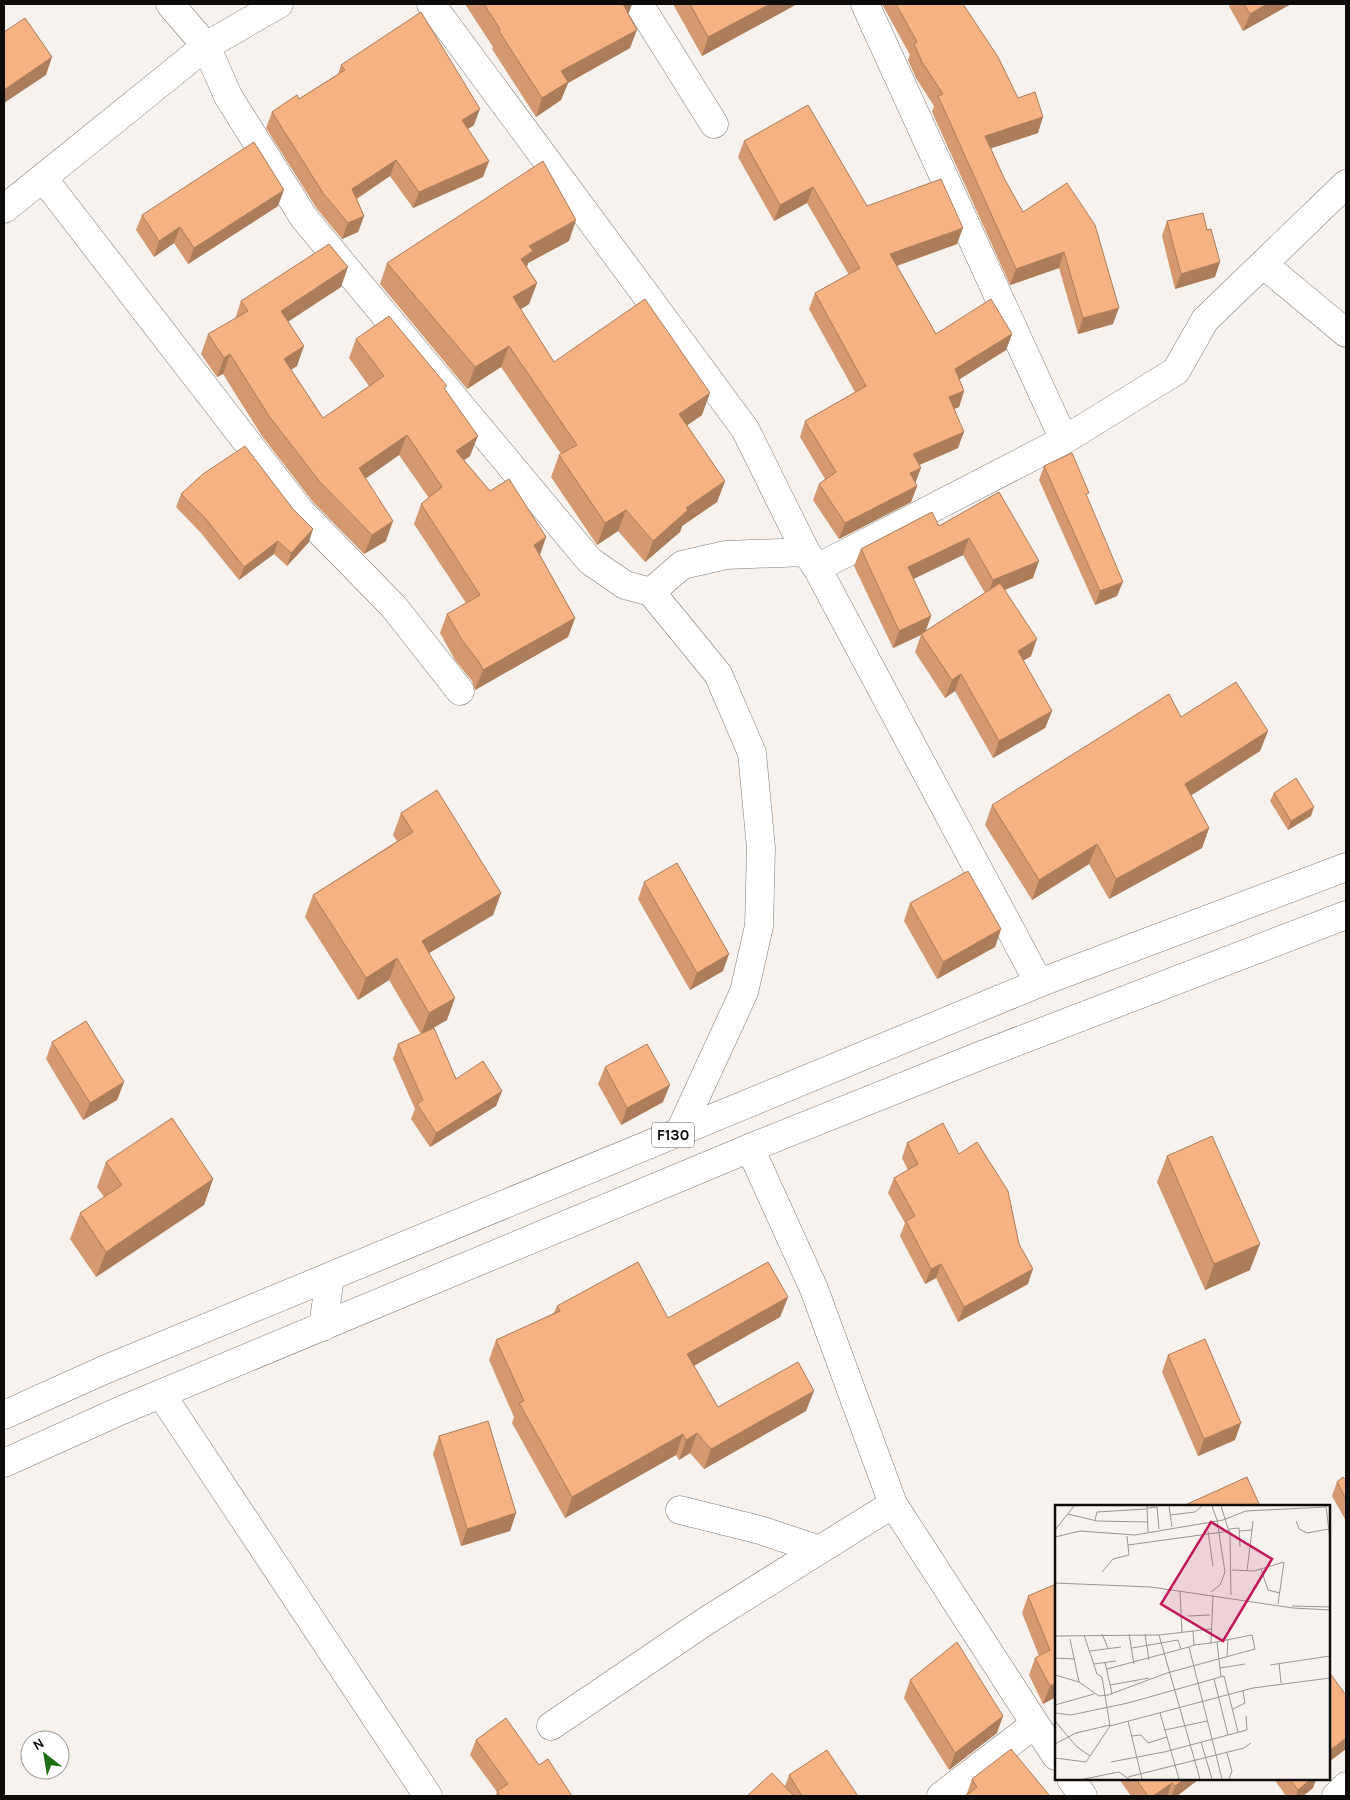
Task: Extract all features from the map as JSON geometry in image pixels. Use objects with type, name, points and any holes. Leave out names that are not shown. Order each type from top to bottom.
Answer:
[{"type":"street","points":[[170,4],[206,46],[228,96],[304,218],[590,561],[625,585],[651,592],[718,674],[752,753],[761,848],[759,926],[744,992],[679,1133]]},
{"type":"street","points":[[4,209],[206,46],[279,4]]},
{"type":"street","points":[[431,4],[745,429],[812,560],[1039,983]]},
{"type":"street","points":[[639,4],[714,124]]},
{"type":"street","points":[[866,4],[1064,440]]},
{"type":"street","points":[[43,178],[302,512],[394,607],[460,691]]},
{"type":"street","points":[[651,592],[682,565],[726,556],[812,560],[1064,440],[1176,371],[1205,320],[1346,184]]},
{"type":"street","points":[[1263,264],[1346,334]]},
{"type":"street","name":"F130","points":[[4,1415],[104,1370],[1039,983],[1346,867]]},
{"type":"street","name":"F130","points":[[4,1463],[160,1394],[750,1148],[982,1055],[1346,915]]},
{"type":"street","points":[[750,1148],[814,1289],[893,1504],[1055,1754]]},
{"type":"street","points":[[323,1327],[330,1277]]},
{"type":"street","points":[[160,1394],[428,1796]]},
{"type":"street","points":[[551,1726],[706,1621],[893,1504]]},
{"type":"street","points":[[680,1510],[760,1530],[820,1550]]},
{"type":"street","points":[[941,1796],[1035,1724]]},
{"type":"street","points":[[1072,1780],[1083,1796]]},
{"type":"street","points":[[1336,1796],[1346,1786]]},
{"type":"building","points":[[484,4],[623,4],[637,30],[561,71],[568,82],[542,98]]},
{"type":"building","points":[[690,4],[770,4],[708,37]]},
{"type":"building","points":[[896,4],[963,4],[998,57],[1018,98],[1035,92],[1043,117],[985,136],[1004,178],[1023,212],[1067,183],[1095,225],[1119,308],[1083,318],[1064,252],[1016,269],[938,96],[943,94],[922,62],[914,44],[917,42]]},
{"type":"building","points":[[1244,4],[1267,4],[1250,14]]},
{"type":"building","points":[[421,12],[480,109],[462,120],[489,161],[419,192],[396,160],[352,189],[364,216],[348,223],[323,193],[272,112],[297,95],[299,99],[345,70],[341,65]]},
{"type":"building","points":[[25,18],[52,57],[4,90],[4,32]]},
{"type":"building","points":[[808,105],[867,206],[941,179],[963,228],[890,254],[936,334],[991,299],[1012,334],[955,369],[964,391],[949,397],[964,432],[913,454],[921,468],[910,473],[917,486],[845,523],[819,484],[836,472],[805,421],[866,386],[815,293],[860,268],[813,187],[780,205],[744,141]]},
{"type":"building","points":[[254,142],[284,190],[194,248],[180,227],[159,241],[142,215]]},
{"type":"building","points":[[543,161],[576,220],[529,246],[533,251],[521,259],[537,283],[513,297],[554,362],[645,299],[710,393],[679,414],[725,481],[686,508],[688,510],[653,541],[626,510],[605,523],[559,455],[577,445],[509,346],[475,367],[387,263]]},
{"type":"building","points":[[1203,213],[1207,230],[1211,229],[1220,262],[1181,274],[1167,221]]},
{"type":"building","points":[[329,244],[348,267],[281,311],[304,346],[284,359],[323,418],[384,376],[356,339],[389,316],[447,386],[444,388],[478,436],[456,451],[490,491],[509,479],[546,537],[534,545],[575,618],[483,670],[447,614],[480,595],[421,504],[442,487],[407,435],[359,468],[393,521],[372,535],[320,482],[269,416],[230,354],[224,358],[208,334],[248,311],[241,301]]},
{"type":"building","points":[[245,446],[293,509],[313,529],[291,553],[278,541],[244,567],[206,519],[181,494],[203,474]]},
{"type":"building","points":[[1072,453],[1089,493],[1086,494],[1123,582],[1100,591],[1044,466]]},
{"type":"building","points":[[999,492],[1039,561],[993,580],[969,538],[908,567],[931,616],[899,631],[861,549],[932,512],[939,526]]},
{"type":"building","points":[[1000,583],[1037,639],[1018,651],[1052,711],[999,741],[961,674],[952,680],[921,634]]},
{"type":"building","points":[[1236,682],[1268,731],[1185,784],[1209,828],[1116,879],[1097,844],[1039,880],[992,805],[1169,694],[1181,717]]},
{"type":"building","points":[[1296,778],[1314,807],[1291,821],[1274,793]]},
{"type":"building","points":[[437,790],[501,893],[422,941],[455,998],[429,1013],[397,958],[366,978],[313,895],[413,832],[401,813]]},
{"type":"building","points":[[677,863],[729,954],[697,973],[644,882]]},
{"type":"building","points":[[968,871],[1001,929],[943,962],[910,903]]},
{"type":"building","points":[[86,1021],[124,1082],[90,1103],[52,1042]]},
{"type":"building","points":[[434,1028],[456,1079],[483,1061],[502,1091],[436,1133],[417,1104],[423,1100],[398,1044]]},
{"type":"building","points":[[647,1044],[670,1085],[627,1108],[605,1067]]},
{"type":"building","points":[[172,1118],[213,1179],[106,1252],[80,1213],[122,1185],[106,1162]]},
{"type":"building","points":[[943,1123],[959,1154],[977,1142],[1008,1191],[1019,1244],[1033,1269],[964,1307],[941,1264],[931,1269],[906,1221],[915,1216],[894,1178],[918,1164],[907,1143]]},
{"type":"building","points":[[1212,1136],[1260,1244],[1214,1264],[1167,1156]]},
{"type":"building","points":[[638,1262],[668,1318],[768,1262],[788,1297],[687,1354],[718,1407],[798,1362],[814,1391],[711,1449],[697,1433],[686,1440],[683,1434],[572,1497],[519,1403],[524,1401],[496,1340],[560,1311],[557,1306]]},
{"type":"building","points":[[1205,1339],[1241,1423],[1204,1439],[1168,1355]]},
{"type":"building","points":[[488,1421],[516,1513],[467,1529],[439,1436]]},
{"type":"building","points":[[1247,1477],[1260,1505],[1185,1505]]},
{"type":"building","points":[[1343,1477],[1346,1480],[1346,1499],[1337,1482]]},
{"type":"building","points":[[1055,1584],[1055,1684],[1050,1686],[1035,1658],[1050,1650],[1028,1596]]},
{"type":"building","points":[[957,1642],[1003,1716],[955,1753],[910,1680]]},
{"type":"building","points":[[1330,1673],[1346,1695],[1346,1738],[1330,1750]]},
{"type":"building","points":[[506,1718],[539,1765],[548,1759],[572,1796],[500,1796],[497,1791],[508,1784],[476,1740]]},
{"type":"building","points":[[1011,1749],[1050,1796],[967,1795],[977,1787],[972,1779]]},
{"type":"building","points":[[827,1750],[858,1796],[802,1796],[789,1775]]},
{"type":"building","points":[[772,1773],[794,1796],[747,1796]]},
{"type":"building","points":[[1137,1780],[1184,1780],[1175,1786],[1172,1783],[1153,1796],[1148,1796]]},
{"type":"building","points":[[1291,1780],[1310,1780],[1298,1790]]}]
